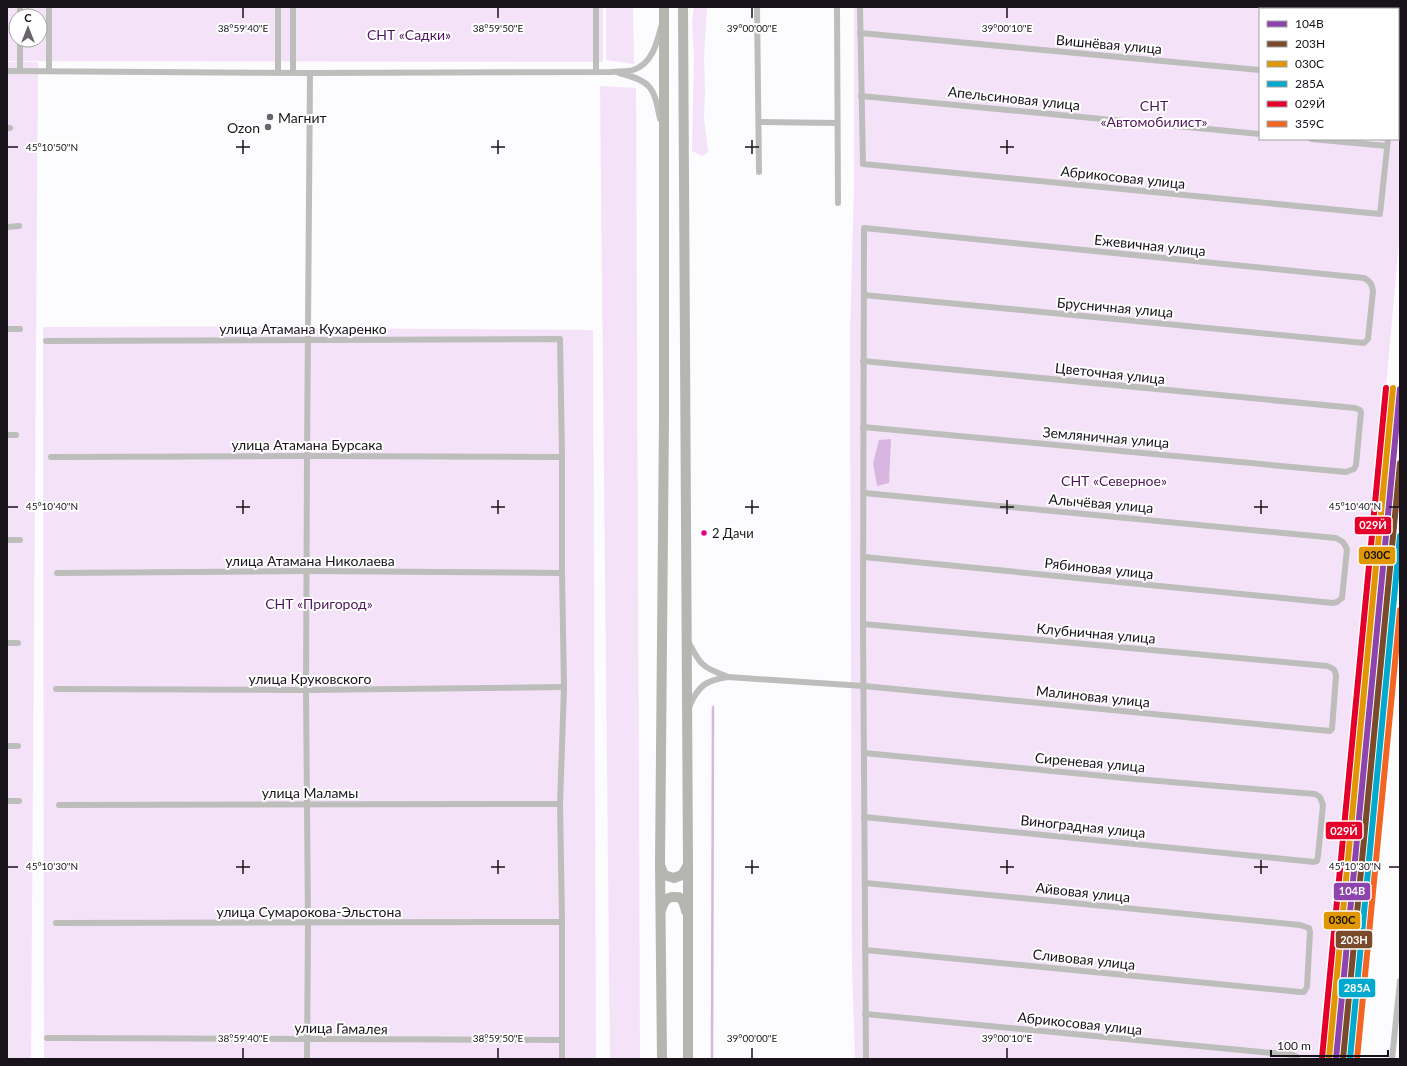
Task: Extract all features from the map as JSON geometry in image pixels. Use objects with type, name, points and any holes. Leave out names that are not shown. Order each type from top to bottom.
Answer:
[{"type":"main road","points":[[662,1059],[660,864],[664,419],[664,7]]},
{"type":"main road","points":[[683,7],[688,1059]]},
{"type":"main road","points":[[660,864],[664,875],[674,878],[682,875],[688,865]]},
{"type":"main road","points":[[660,917],[664,902],[667,898],[674,896],[681,899],[688,917]]},
{"type":"street","points":[[49,7],[49,71]]},
{"type":"street","points":[[278,7],[278,72]]},
{"type":"street","points":[[293,7],[293,72]]},
{"type":"street","points":[[596,7],[596,72]]},
{"type":"street","points":[[757,7],[759,122],[758,172]]},
{"type":"street","points":[[837,7],[838,203]]},
{"type":"street","points":[[860,7],[861,96]]},
{"type":"street","points":[[1284,7],[1295,8]]},
{"type":"street","points":[[7,71],[310,73],[611,72],[633,70],[647,62],[657,41],[664,19]]},
{"type":"street","name":"Вишнёвая улица","points":[[860,33],[1259,70]]},
{"type":"street","points":[[20,48],[20,71]]},
{"type":"street","points":[[611,72],[632,76],[648,86],[654,94],[664,134]]},
{"type":"street","points":[[307,1059],[308,923],[306,690],[308,571],[307,456],[310,73]]},
{"type":"street","name":"Апельсиновая улица","points":[[861,96],[1259,134]]},
{"type":"street","name":"Абрикосовая улица","points":[[861,96],[863,164],[1380,214],[1387,146]]},
{"type":"street","points":[[759,122],[837,123]]},
{"type":"street","points":[[1322,140],[1387,146],[1388,140]]},
{"type":"street","points":[[7,226],[19,226]]},
{"type":"street","name":"Ежевичная улица","points":[[864,295],[864,228],[1364,278],[1372,285],[1373,291],[1368,339],[1364,343]]},
{"type":"street","points":[[864,295],[863,624],[866,1059]]},
{"type":"street","name":"Брусничная улица","points":[[864,295],[1364,343]]},
{"type":"street","points":[[7,329],[20,329]]},
{"type":"street","name":"улица Атамана Кухаренко","points":[[46,341],[560,339],[562,456]]},
{"type":"street","name":"Цветочная улица","points":[[863,361],[1355,408],[1361,412],[1356,465],[1354,469],[1346,472]]},
{"type":"street","name":"Земляничная улица","points":[[863,427],[1346,472]]},
{"type":"street","points":[[7,435],[16,435]]},
{"type":"street","points":[[562,456],[564,687],[560,804],[562,1059]]},
{"type":"street","name":"улица Атамана Бурсака","points":[[51,457],[562,456]]},
{"type":"street","name":"Алычёвая улица","points":[[864,493],[1336,538],[1343,542],[1347,549],[1342,598],[1333,603]]},
{"type":"street","points":[[7,540],[20,540]]},
{"type":"street","name":"Рябиновая улица","points":[[864,557],[1333,603]]},
{"type":"street","name":"улица Атамана Николаева","points":[[57,573],[308,571],[562,573]]},
{"type":"street","name":"Клубничная улица","points":[[863,624],[1327,666],[1333,668],[1336,676],[1333,724],[1330,731],[1319,730]]},
{"type":"street","points":[[686,636],[698,661],[707,669],[728,677]]},
{"type":"street","points":[[7,643],[18,643]]},
{"type":"street","points":[[687,714],[693,697],[703,685],[714,678],[728,677]]},
{"type":"street","name":"Малиновая улица","points":[[728,677],[864,686],[1319,730]]},
{"type":"street","name":"улица Круковского","points":[[56,689],[306,690],[564,687]]},
{"type":"street","points":[[7,746],[18,746]]},
{"type":"street","name":"Сиреневая улица","points":[[864,753],[1135,779],[1315,794]]},
{"type":"street","name":"Виноградная улица","points":[[864,817],[1314,862],[1318,856],[1323,805],[1320,797],[1315,794]]},
{"type":"street","points":[[7,802],[18,802]]},
{"type":"street","name":"улица Маламы","points":[[59,805],[560,804]]},
{"type":"street","name":"Айвовая улица","points":[[865,883],[1300,925],[1309,928],[1310,932],[1307,987],[1304,992],[1300,992]]},
{"type":"street","name":"улица Сумарокова-Эльстона","points":[[56,923],[562,922]]},
{"type":"street","name":"Сливовая улица","points":[[865,950],[1300,992]]},
{"type":"street","points":[[1392,1059],[1400,981]]},
{"type":"street","name":"Абрикосовая улица","points":[[865,1014],[1295,1057]]},
{"type":"street","name":"улица Гамалея","points":[[47,1038],[562,1040]]},
{"type":"green space","name":"СНТ «Садки»","points":[[7,7],[603,7],[603,62],[7,61]]},
{"type":"green space","points":[[606,7],[633,7],[634,64],[606,60]]},
{"type":"green space","points":[[694,7],[707,7],[704,57],[704,119],[708,152],[702,156],[692,151],[694,55],[692,22]]},
{"type":"green space","name":"СНТ «Северное»","points":[[854,7],[1400,7],[1400,230],[1326,1059],[855,1059],[852,966],[850,335],[854,187]]},
{"type":"green space","points":[[7,62],[38,62],[31,1059],[7,1059]]},
{"type":"green space","points":[[600,86],[636,88],[640,1059],[610,1059]]},
{"type":"green space","name":"СНТ «Пригород»","points":[[304,326],[309,328],[593,330],[596,1059],[44,1059],[43,327]]},
{"type":"shaded area","points":[[891,439],[889,483],[877,486],[873,463],[879,440]]},
{"type":"waterway","points":[[712,1059],[713,707]]},
{"type":"transit line","name":"029Й","points":[[1322,1058],[1386,388]]},
{"type":"transit line","name":"030C","points":[[1329,1058],[1393,388]]},
{"type":"transit line","name":"104В","points":[[1336,1059],[1400,389]]},
{"type":"transit line","name":"203Н","points":[[1343,1059],[1400,463]]},
{"type":"transit line","name":"285А","points":[[1350,1059],[1400,536]]},
{"type":"transit line","name":"359С","points":[[1357,1059],[1400,610]]},
{"type":"place","name":"Магнит","points":[[270,117]]},
{"type":"place","name":"Ozon","points":[[268,127]]},
{"type":"place","name":"2 Дачи","points":[[704,533]]},
{"type":"park label","name":"СНТ «Автомобилист»","points":[[1154,114]]}]
